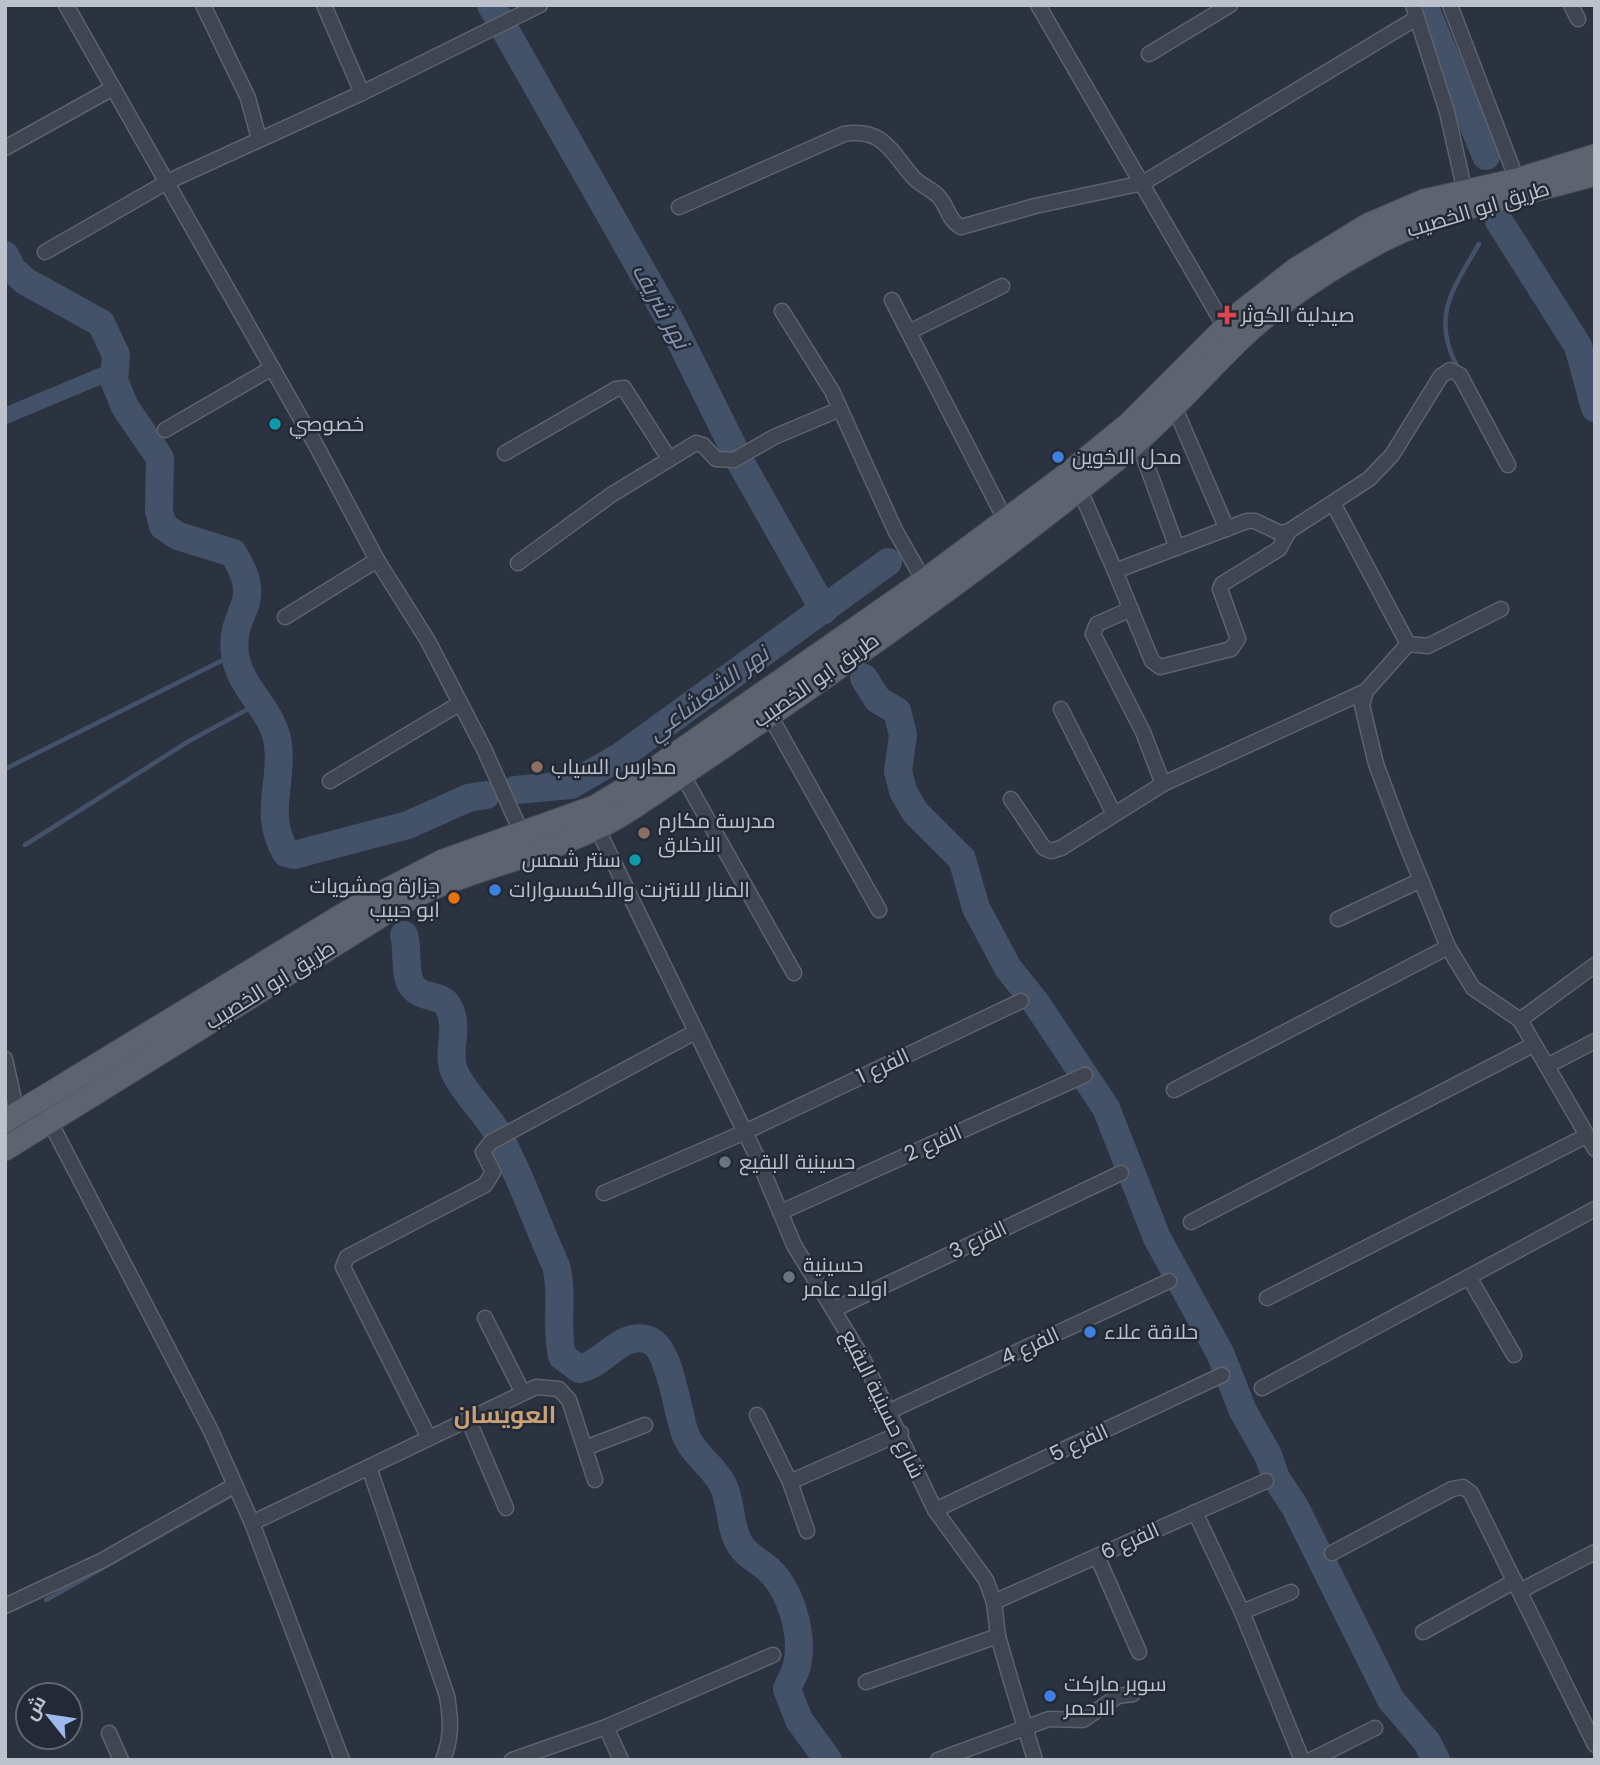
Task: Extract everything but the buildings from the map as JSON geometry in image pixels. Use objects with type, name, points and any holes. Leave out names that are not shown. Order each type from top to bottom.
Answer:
[{"type":"main road","name":"طريق ابو الخصيب","points":[[11,1117],[284,965],[343,938],[426,890],[597,828],[682,774],[1079,488],[1138,441],[1300,279],[1368,225],[1424,201],[1517,180],[1595,156]]},
{"type":"main road","name":"طريق ابو الخصيب","points":[[5,1149],[284,965],[366,901],[443,862],[595,807],[633,784],[1006,522],[1129,424],[1225,327],[1269,288],[1300,279],[1423,223],[1595,174]]},
{"type":"street","points":[[66,5],[272,368],[377,560],[428,641],[498,778],[522,834]]},
{"type":"street","points":[[203,5],[248,99],[259,139]]},
{"type":"street","points":[[324,5],[362,93]]},
{"type":"street","points":[[1038,5],[1086,92],[1143,183],[1225,327]]},
{"type":"street","points":[[1149,54],[1230,5]]},
{"type":"street","points":[[1450,5],[1517,180]]},
{"type":"street","points":[[1571,5],[1578,19]]},
{"type":"street","points":[[45,252],[167,182],[362,93],[536,7]]},
{"type":"street","points":[[680,207],[844,134],[860,132],[892,147],[914,178],[939,197],[950,218],[961,227],[1035,206],[1143,183],[1414,12],[1447,112],[1465,192]]},
{"type":"street","points":[[5,148],[113,88]]},
{"type":"street","points":[[909,332],[1002,286]]},
{"type":"street","points":[[892,300],[1006,522]]},
{"type":"street","points":[[782,311],[840,409],[895,530],[924,581]]},
{"type":"street","points":[[165,430],[272,368]]},
{"type":"street","points":[[1115,571],[1255,521],[1280,533],[1289,531],[1334,505],[1383,467],[1441,376],[1450,370],[1460,375],[1508,465]]},
{"type":"street","points":[[505,453],[616,388],[624,388],[668,457]]},
{"type":"street","points":[[1174,406],[1227,529]]},
{"type":"street","points":[[518,563],[668,457],[696,443],[703,445],[716,459],[734,460],[774,437],[840,409]]},
{"type":"street","points":[[1138,441],[1177,548]]},
{"type":"street","points":[[1079,488],[1152,661],[1160,667],[1231,649],[1238,639],[1220,589],[1222,584],[1279,549],[1289,531]]},
{"type":"street","points":[[1334,505],[1408,644]]},
{"type":"street","points":[[285,617],[377,560]]},
{"type":"street","points":[[1131,609],[1097,624],[1093,634],[1143,732],[1163,784]]},
{"type":"street","points":[[1408,644],[1428,646],[1501,609]]},
{"type":"street","points":[[1011,799],[1044,848],[1051,851],[1163,784],[1366,691],[1408,644]]},
{"type":"street","points":[[1366,691],[1362,705],[1376,765],[1447,947],[1474,988],[1520,1020],[1595,1149]]},
{"type":"street","points":[[330,780],[459,704]]},
{"type":"street","points":[[1061,709],[1114,814]]},
{"type":"street","points":[[769,713],[879,910]]},
{"type":"street","points":[[682,774],[794,973]]},
{"type":"street","name":"شارع حسينية البقيع","points":[[597,828],[638,906],[695,1032],[745,1132],[794,1245],[835,1309],[890,1411],[935,1510],[986,1580],[994,1602],[998,1636],[1035,1760]]},
{"type":"street","points":[[1338,919],[1421,880]]},
{"type":"street","points":[[1174,1090],[1447,947]]},
{"type":"street","points":[[1520,1020],[1595,965]]},
{"type":"street","name":"الفرع 1","points":[[604,1193],[745,1132],[1021,1001]]},
{"type":"street","points":[[429,1438],[343,1267],[346,1257],[485,1185],[493,1172],[483,1152],[491,1142],[695,1032]]},
{"type":"street","points":[[1547,1066],[1595,1041]]},
{"type":"street","points":[[1191,1222],[1533,1045]]},
{"type":"street","points":[[5,1059],[11,1117]]},
{"type":"street","name":"الفرع 2","points":[[781,1212],[1085,1075]]},
{"type":"street","points":[[49,1120],[211,1431],[252,1523],[342,1760]]},
{"type":"street","points":[[1267,1298],[1586,1136]]},
{"type":"street","name":"الفرع 3","points":[[835,1309],[1121,1173]]},
{"type":"street","points":[[1262,1388],[1595,1209]]},
{"type":"street","points":[[1469,1277],[1514,1355]]},
{"type":"street","name":"الفرع 4","points":[[890,1411],[1169,1281]]},
{"type":"street","points":[[485,1318],[523,1393]]},
{"type":"street","name":"الفرع 5","points":[[935,1510],[1222,1375]]},
{"type":"street","points":[[252,1523],[536,1387],[559,1390],[569,1400],[596,1480]]},
{"type":"street","points":[[757,1415],[790,1482],[807,1531]]},
{"type":"street","points":[[468,1419],[506,1508]]},
{"type":"street","points":[[585,1448],[645,1425]]},
{"type":"street","points":[[790,1482],[901,1433]]},
{"type":"street","points":[[369,1467],[447,1696],[451,1719],[450,1740],[443,1760]]},
{"type":"street","name":"الفرع 6","points":[[994,1602],[1266,1481]]},
{"type":"street","points":[[5,1606],[103,1560],[235,1485]]},
{"type":"street","points":[[1332,1553],[1452,1489],[1463,1487],[1471,1493],[1595,1745]]},
{"type":"street","points":[[1195,1512],[1242,1612],[1302,1760]]},
{"type":"street","points":[[1423,1632],[1595,1552]]},
{"type":"street","points":[[1097,1556],[1139,1652]]},
{"type":"street","points":[[1242,1612],[1291,1592]]},
{"type":"street","points":[[866,1682],[998,1636]]},
{"type":"street","points":[[512,1760],[606,1727],[773,1655]]},
{"type":"street","points":[[938,1760],[1049,1719],[1083,1720],[1118,1696],[1133,1694]]},
{"type":"street","points":[[606,1727],[621,1760]]},
{"type":"street","points":[[1311,1760],[1375,1728]]},
{"type":"street","points":[[109,1732],[121,1760]]},
{"type":"waterway","name":"نهر شريف","points":[[491,5],[672,324],[741,463],[824,610]]},
{"type":"waterway","points":[[1424,5],[1486,156]]},
{"type":"waterway","points":[[1499,221],[1578,346],[1595,408]]},
{"type":"waterway","points":[[1458,368],[1450,350],[1445,318],[1454,290],[1479,244]]},
{"type":"waterway","name":"نهر الشعشاعي","points":[[5,255],[12,269],[25,281],[101,323],[116,355],[114,380],[125,407],[160,458],[159,511],[163,526],[178,536],[233,553],[243,571],[247,597],[237,626],[235,654],[243,677],[275,731],[279,759],[275,799],[276,825],[286,853],[294,855],[408,825],[468,798],[486,795]]},
{"type":"waterway","points":[[5,416],[115,370]]},
{"type":"waterway","name":"نهر الشعشاعي","points":[[515,790],[571,785],[621,756],[888,562]]},
{"type":"waterway","points":[[5,769],[235,654]]},
{"type":"waterway","points":[[864,678],[878,700],[897,711],[903,735],[898,771],[903,791],[915,812],[962,859],[976,908],[1008,968],[1036,1003],[1106,1108],[1157,1238],[1220,1353],[1243,1411],[1268,1455],[1276,1478],[1295,1507],[1391,1700],[1427,1742],[1436,1760]]},
{"type":"waterway","points":[[25,845],[189,741],[261,702]]},
{"type":"waterway","points":[[404,935],[409,979],[420,993],[442,1000],[448,1006],[453,1023],[452,1065],[455,1073],[498,1134],[556,1266],[562,1356],[579,1369],[630,1340],[649,1340],[657,1346],[668,1370],[687,1438],[723,1485],[737,1539],[747,1553],[777,1579],[789,1601],[797,1627],[799,1653],[787,1689],[799,1720],[828,1760]]},
{"type":"waterway","points":[[46,1600],[237,1492]]},
{"type":"place","name":"صيدلية الكوثر","points":[[1227,315]]},
{"type":"place","name":"خصوصي","points":[[275,424]]},
{"type":"place","name":"محل الاخوين","points":[[1058,457]]},
{"type":"place","name":"مدارس السياب","points":[[537,767]]},
{"type":"place","name":"مدرسة مكارم الاخلاق","points":[[644,833]]},
{"type":"place","name":"سنتر شمس","points":[[635,860]]},
{"type":"place","name":"المنار للانترنت والاكسسوارات","points":[[495,890]]},
{"type":"place","name":"جزارة ومشويات ابو حبيب","points":[[454,898]]},
{"type":"place","name":"حسينية البقيع","points":[[725,1162]]},
{"type":"place","name":"حسينية اولاد عامر","points":[[789,1277]]},
{"type":"place","name":"حلاقة علاء","points":[[1090,1332]]},
{"type":"place","name":"سوبر ماركت الاحمر","points":[[1050,1696]]},
{"type":"district","name":"العويسان","points":[[505,1415]]}]
